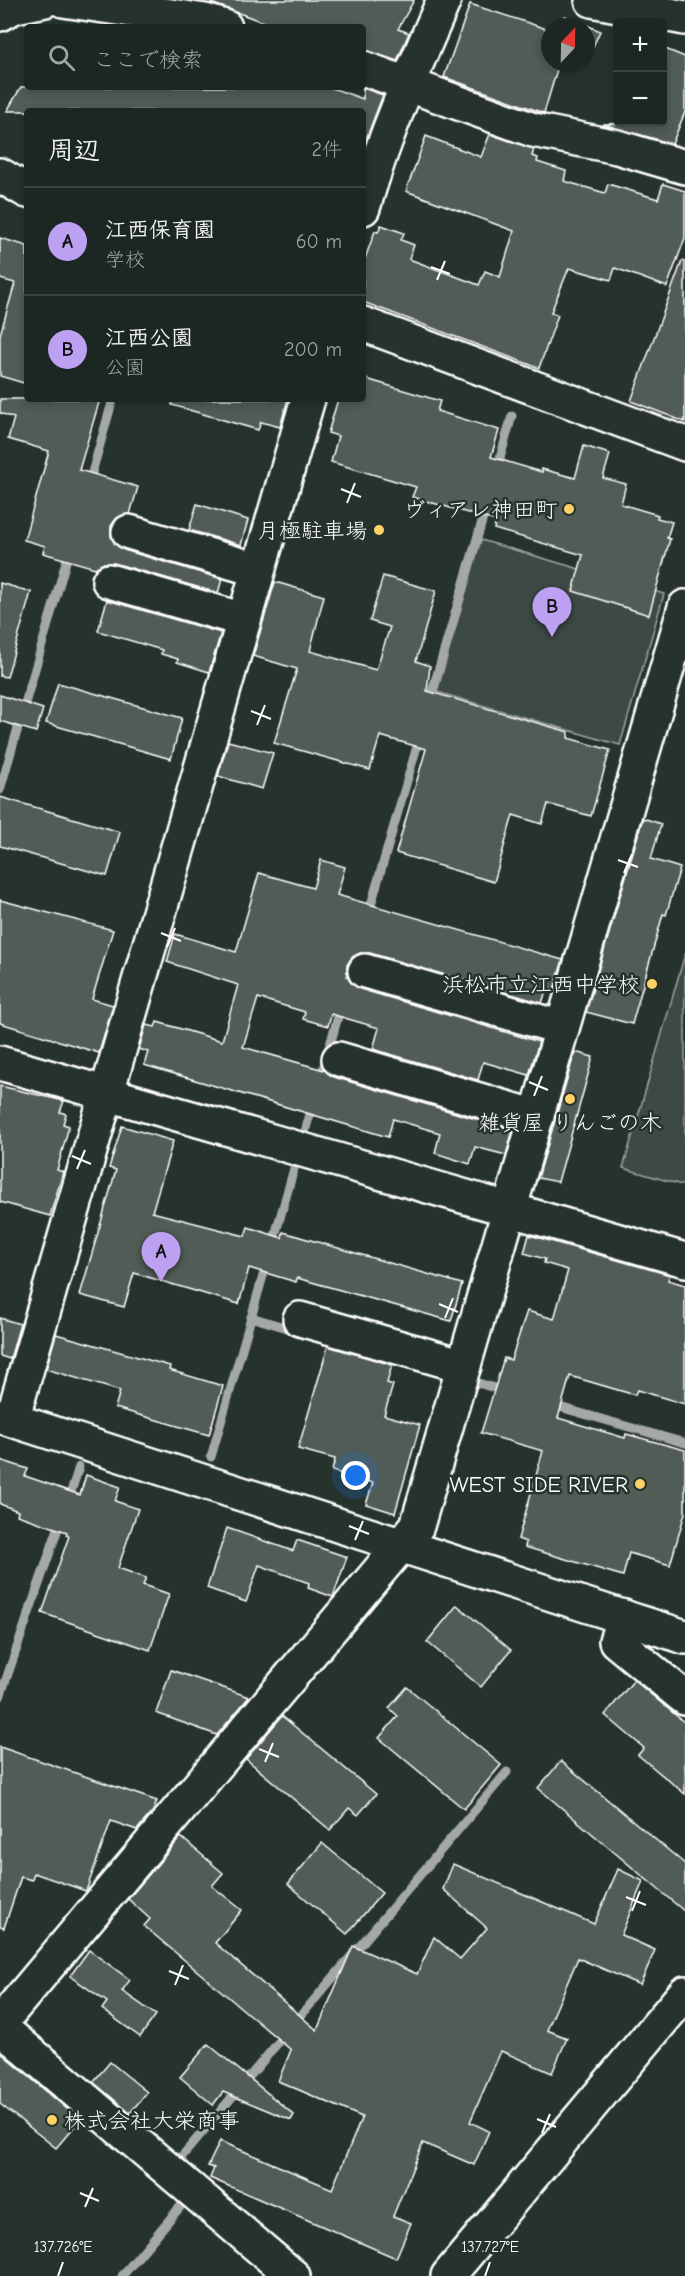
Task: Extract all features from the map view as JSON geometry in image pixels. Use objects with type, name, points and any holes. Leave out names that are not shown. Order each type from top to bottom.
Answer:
[{"type":"street","points":[[63,0],[215,16]]},
{"type":"street","points":[[366,198],[407,84],[444,0]]},
{"type":"street","points":[[591,0],[685,18]]},
{"type":"street","points":[[366,69],[533,130],[617,147],[685,167]]},
{"type":"street","points":[[366,325],[685,444]]},
{"type":"street","points":[[307,402],[106,1094],[6,1418],[685,1637]]},
{"type":"street","points":[[129,532],[258,570]]},
{"type":"street","points":[[109,581],[244,620]]},
{"type":"street","points":[[293,2276],[0,2025],[417,1526],[685,607]]},
{"type":"street","points":[[365,971],[562,1028]]},
{"type":"street","points":[[339,1059],[537,1117]]},
{"type":"street","points":[[0,1063],[685,1260]]},
{"type":"street","points":[[300,1318],[464,1366]]},
{"type":"street","points":[[624,1617],[616,1641],[685,1698]]},
{"type":"street","points":[[448,2276],[685,1993]]},
{"type":"shaded area","points":[[481,540],[664,594],[620,745],[437,692]]},
{"type":"shaded area","points":[[685,954],[685,1186],[623,1168]]},
{"type":"building","points":[[211,0],[414,0],[398,29],[409,33],[397,61],[366,51],[366,24],[269,24],[211,3]]},
{"type":"building","points":[[470,4],[541,27],[541,72],[556,72],[544,113],[444,77]]},
{"type":"building","points":[[595,29],[600,31],[595,42]]},
{"type":"building","points":[[667,50],[685,57],[685,112],[672,144],[603,124],[667,126]]},
{"type":"building","points":[[21,87],[24,87],[24,90],[338,90],[363,99],[363,90],[366,89],[383,95],[366,139],[366,108],[24,108],[24,111],[7,111]]},
{"type":"building","points":[[490,134],[534,149],[532,156],[538,158],[537,162],[566,171],[564,181],[605,193],[608,184],[658,199],[663,184],[685,191],[685,238],[667,287],[615,268],[611,280],[569,268],[551,312],[558,315],[539,368],[366,303],[366,256],[375,231],[378,232],[381,225],[404,233],[401,240],[414,245],[409,259],[479,285],[485,271],[500,277],[514,231],[406,191],[426,136],[481,157]]},
{"type":"building","points":[[0,238],[24,245],[24,383],[0,376],[0,335],[15,283],[0,279]]},
{"type":"building","points":[[682,261],[685,261],[685,422],[631,401]]},
{"type":"building","points":[[366,379],[440,401],[437,411],[499,430],[491,457],[542,472],[542,469],[575,478],[584,446],[610,454],[603,478],[626,484],[621,504],[658,515],[657,518],[672,522],[667,538],[670,539],[649,615],[573,591],[583,555],[494,529],[496,521],[412,497],[416,487],[331,462],[338,436],[328,433],[337,402],[366,402]]},
{"type":"building","points":[[0,399],[24,399],[24,402],[99,402],[79,470],[138,487],[130,514],[117,518],[111,526],[111,536],[115,544],[124,550],[222,579],[218,593],[114,563],[104,563],[95,568],[43,553],[45,546],[24,540],[49,451],[8,439],[14,418],[0,413]]},
{"type":"building","points":[[172,402],[287,402],[280,427],[261,422],[258,430],[172,405]]},
{"type":"building","points":[[197,504],[248,520],[241,545],[189,530]]},
{"type":"building","points":[[383,576],[436,591],[416,661],[430,666],[427,691],[569,732],[568,738],[610,750],[591,816],[548,804],[542,824],[513,815],[494,882],[396,853],[426,749],[380,736],[370,770],[274,743],[297,669],[253,656],[275,582],[324,596],[310,651],[376,670],[390,627],[370,621]]},
{"type":"building","points":[[0,583],[31,592],[7,677],[0,676]]},
{"type":"building","points":[[107,600],[221,633],[209,672],[177,662],[178,659],[161,654],[162,650],[98,631]]},
{"type":"building","points":[[58,683],[182,718],[171,759],[46,723]]},
{"type":"building","points":[[0,695],[43,709],[36,732],[0,721]]},
{"type":"building","points":[[228,741],[273,753],[262,789],[218,776]]},
{"type":"building","points":[[0,797],[120,832],[107,876],[0,846]]},
{"type":"building","points":[[643,818],[661,824],[651,859],[680,868],[666,915],[663,914],[632,1024],[586,1012]]},
{"type":"building","points":[[321,860],[345,867],[337,895],[563,960],[554,990],[547,988],[542,1003],[370,953],[360,953],[352,957],[347,965],[347,976],[352,984],[360,989],[539,1042],[529,1075],[483,1062],[478,1080],[373,1049],[379,1028],[331,1014],[328,1026],[303,1019],[305,1012],[258,998],[243,1047],[324,1070],[334,1077],[513,1130],[506,1155],[475,1147],[470,1164],[435,1153],[440,1133],[393,1119],[388,1137],[144,1065],[148,1052],[139,1049],[146,1025],[155,1027],[157,1022],[222,1041],[238,985],[167,962],[175,934],[236,952],[259,873],[313,888]]},
{"type":"building","points":[[0,900],[113,930],[92,999],[113,1005],[99,1053],[0,1023]]},
{"type":"building","points":[[575,1052],[593,1057],[558,1182],[538,1178]]},
{"type":"building","points":[[0,1086],[64,1101],[60,1112],[66,1114],[63,1124],[69,1126],[57,1170],[63,1172],[50,1216],[0,1202]]},
{"type":"building","points":[[122,1126],[173,1141],[152,1212],[245,1236],[248,1227],[282,1238],[283,1232],[462,1284],[451,1321],[297,1278],[296,1282],[249,1268],[239,1304],[134,1273],[124,1307],[80,1295],[116,1170],[109,1168]]},
{"type":"building","points":[[529,1235],[670,1275],[668,1280],[685,1285],[685,1404],[637,1390],[635,1395],[570,1376],[558,1418],[625,1438],[626,1434],[685,1450],[685,1513],[670,1565],[629,1553],[623,1576],[525,1547],[526,1542],[518,1539],[543,1451],[481,1433],[504,1358],[511,1360],[527,1311],[554,1319],[568,1270],[544,1263],[545,1259],[524,1253]]},
{"type":"building","points":[[0,1318],[20,1324],[10,1359],[0,1356]]},
{"type":"building","points":[[56,1334],[170,1366],[169,1370],[223,1386],[209,1435],[115,1408],[120,1391],[46,1369]]},
{"type":"building","points":[[328,1346],[392,1365],[387,1383],[393,1385],[384,1415],[420,1425],[395,1513],[366,1504],[373,1483],[332,1471],[335,1459],[298,1449]]},
{"type":"building","points":[[0,1460],[28,1469],[25,1476],[80,1495],[86,1475],[120,1487],[115,1501],[138,1509],[118,1568],[146,1578],[143,1585],[169,1594],[150,1650],[42,1613],[69,1536],[66,1535],[67,1532],[17,1515],[18,1511],[0,1504]]},
{"type":"building","points":[[227,1528],[293,1551],[297,1540],[347,1557],[333,1597],[308,1588],[309,1583],[259,1565],[246,1602],[207,1588]]},
{"type":"building","points":[[457,1605],[511,1650],[481,1687],[427,1642]]},
{"type":"building","points":[[171,1670],[249,1697],[217,1735],[156,1713]]},
{"type":"building","points":[[634,1680],[685,1723],[685,1794],[638,1755],[644,1748],[605,1715]]},
{"type":"building","points":[[407,1687],[501,1765],[464,1809],[379,1738],[398,1716],[389,1708]]},
{"type":"building","points":[[282,1716],[376,1794],[358,1815],[349,1808],[330,1830],[246,1759]]},
{"type":"building","points":[[0,1747],[157,1801],[153,1811],[137,1830],[111,1821],[86,1891],[34,1873],[32,1880],[21,1877],[4,1928],[0,1927]]},
{"type":"building","points":[[561,1761],[685,1864],[685,1912],[538,1788]]},
{"type":"building","points":[[181,1837],[223,1873],[212,1886],[242,1910],[215,1943],[317,2030],[353,1946],[417,1974],[434,1937],[460,1959],[487,1928],[443,1889],[453,1864],[594,1924],[618,1869],[643,1881],[621,1935],[655,1950],[640,1985],[578,1958],[547,2030],[567,2038],[552,2073],[501,2051],[470,2122],[489,2131],[474,2165],[423,2143],[393,2216],[411,2223],[396,2258],[210,2178],[214,2168],[208,2166],[220,2141],[332,2189],[362,2117],[278,2081],[291,2050],[144,1926],[150,1919],[128,1899]]},
{"type":"building","points":[[322,1843],[382,1893],[347,1934],[288,1884]]},
{"type":"building","points":[[89,1950],[130,1980],[122,1991],[156,2015],[140,2037],[102,2009],[107,2002],[70,1976]]},
{"type":"building","points":[[208,2044],[294,2115],[291,2120],[223,2092],[213,2105],[180,2077]]},
{"type":"building","points":[[0,2052],[80,2120],[56,2148],[0,2104]]},
{"type":"building","points":[[110,2062],[147,2092],[130,2113],[93,2082]]},
{"type":"waterway","points":[[89,483],[112,402]]},
{"type":"waterway","points":[[496,472],[512,416]]},
{"type":"waterway","points":[[429,702],[486,508]]},
{"type":"waterway","points":[[0,790],[70,548]]},
{"type":"waterway","points":[[368,915],[420,736]]},
{"type":"waterway","points":[[346,990],[360,943]]},
{"type":"waterway","points":[[320,1080],[341,1006]]},
{"type":"waterway","points":[[302,1142],[313,1104]]},
{"type":"waterway","points":[[272,1246],[297,1158]]},
{"type":"waterway","points":[[211,1457],[267,1262]]},
{"type":"waterway","points":[[251,1317],[297,1331]]},
{"type":"waterway","points":[[475,1382],[504,1391]]},
{"type":"waterway","points":[[549,1404],[685,1443]]},
{"type":"waterway","points":[[68,1501],[79,1467]]},
{"type":"waterway","points":[[0,1697],[62,1517]]},
{"type":"waterway","points":[[178,2161],[507,1772]]},
{"type":"waterway","points":[[122,2276],[185,2201]]},
{"type":"place","name":"ヴィアレ神田町","points":[[569,509]]},
{"type":"place","name":"月極駐車場","points":[[379,530]]},
{"type":"place","name":"江西公園","points":[[552,637]]},
{"type":"place","name":"浜松市立江西中学校","points":[[652,984]]},
{"type":"place","name":"雑貨屋 りんごの木","points":[[570,1099]]},
{"type":"place","name":"江西保育園","points":[[161,1282]]},
{"type":"place","name":"WEST SIDE RIVER","points":[[640,1484]]},
{"type":"place","name":"株式会社大栄商事","points":[[52,2120]]}]
